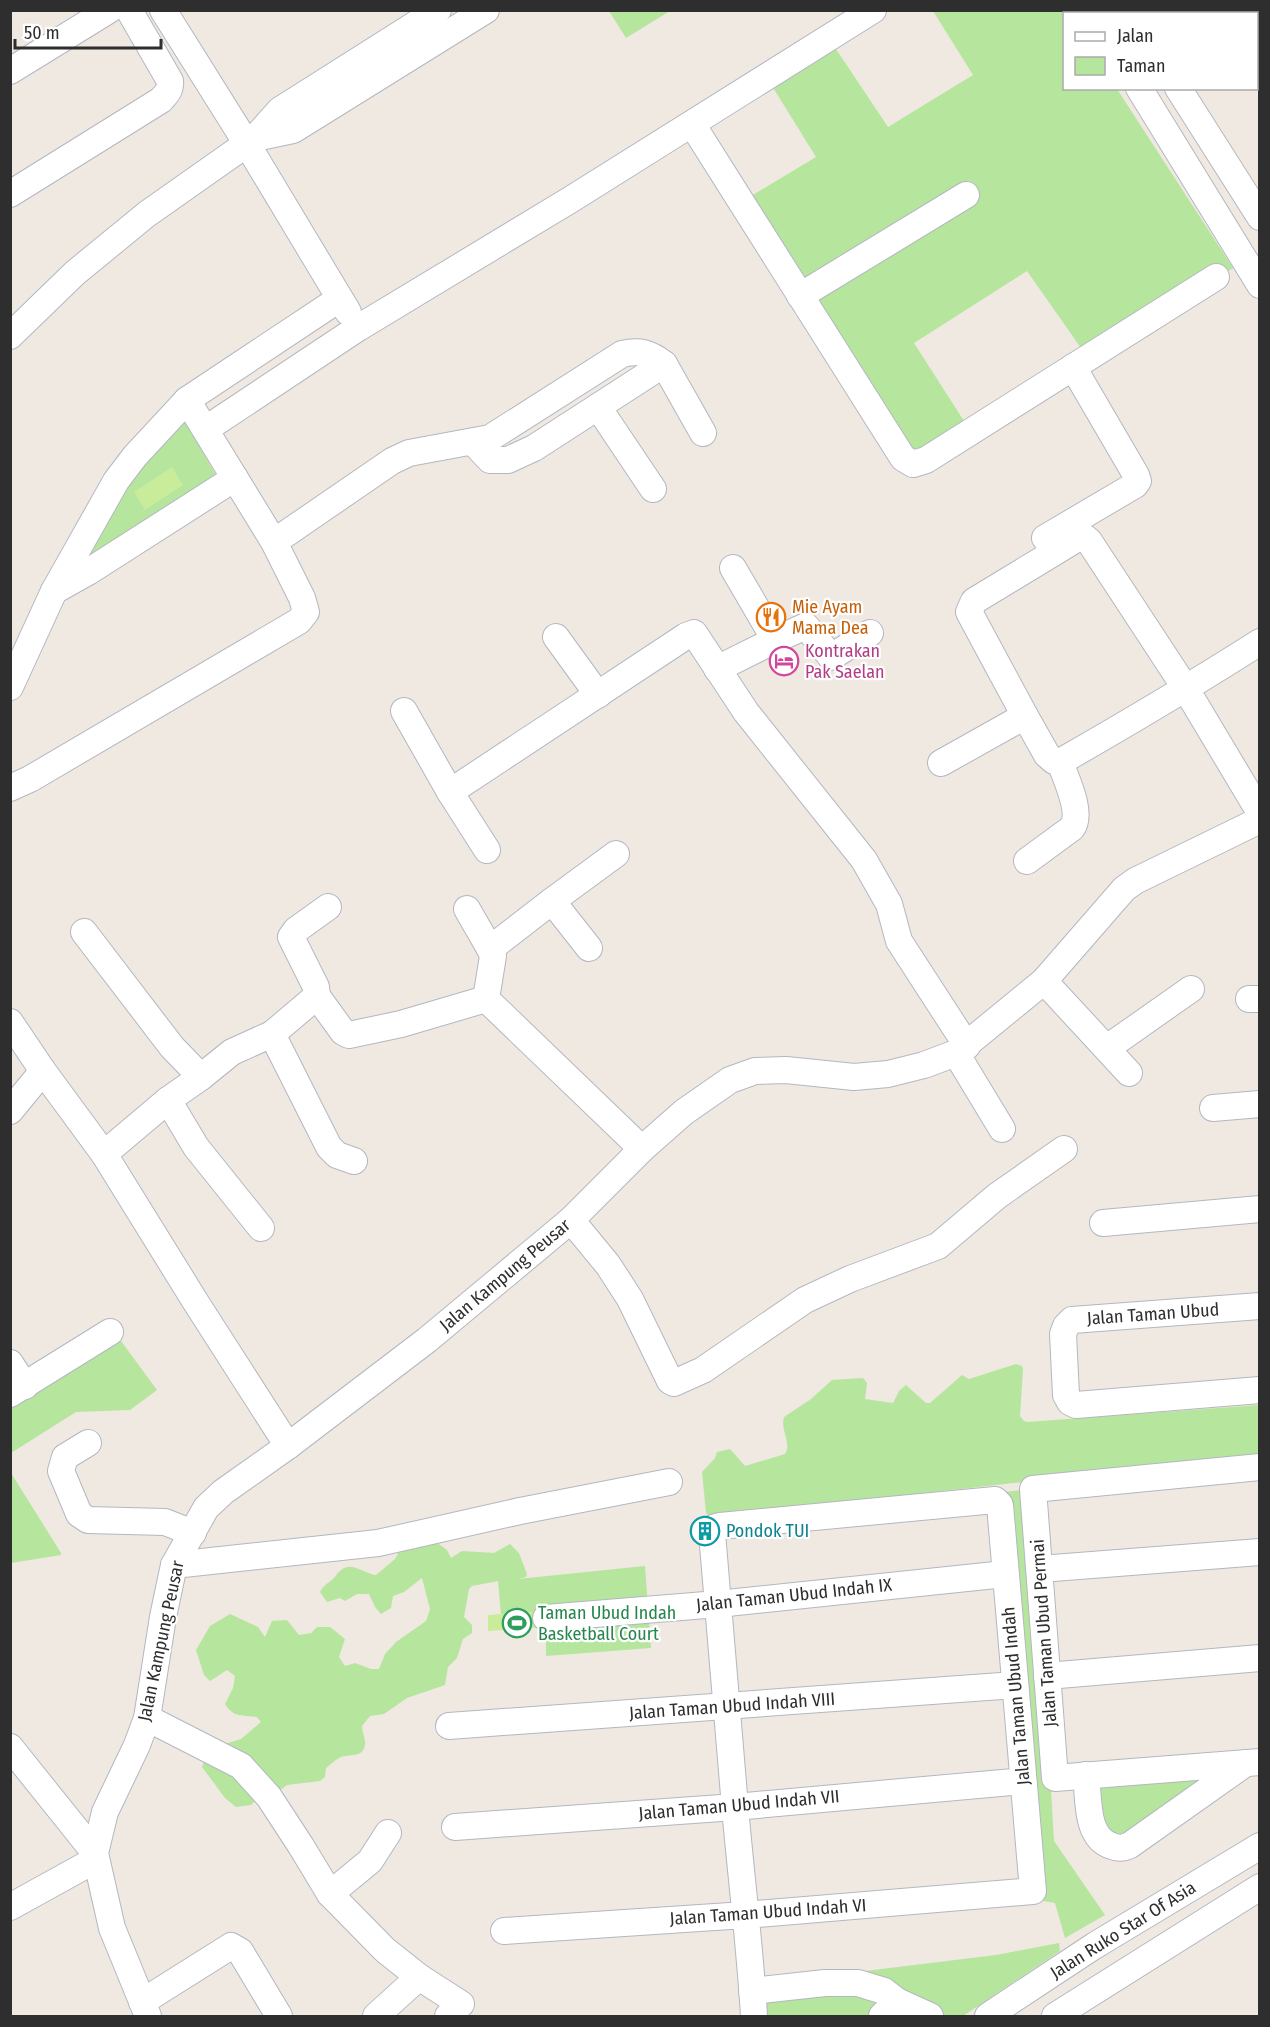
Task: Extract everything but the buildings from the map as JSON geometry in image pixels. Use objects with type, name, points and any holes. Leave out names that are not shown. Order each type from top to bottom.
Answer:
[{"type":"street","points":[[10,71],[109,10]]},
{"type":"street","points":[[10,194],[161,100],[171,88],[170,81],[129,10]]},
{"type":"street","points":[[163,10],[251,141],[358,328]]},
{"type":"street","points":[[13,327],[147,214],[251,141],[280,110],[292,101],[438,10]]},
{"type":"street","points":[[251,141],[293,130],[486,10]]},
{"type":"street","points":[[206,429],[358,328],[692,124],[873,10]]},
{"type":"street","points":[[1140,90],[1255,269]]},
{"type":"street","points":[[1179,90],[1260,217]]},
{"type":"street","points":[[692,124],[903,458],[913,464],[926,460],[1216,277]]},
{"type":"street","points":[[800,296],[966,195]]},
{"type":"street","points":[[10,687],[54,591],[116,482],[135,456],[187,400],[339,298]]},
{"type":"street","points":[[274,542],[392,461],[409,453],[490,438],[622,354],[637,351],[656,358],[664,364],[703,433]]},
{"type":"street","points":[[473,442],[490,460],[507,460],[534,448],[664,364]]},
{"type":"street","points":[[983,576],[1138,481],[1072,367]]},
{"type":"street","points":[[10,788],[40,773],[303,618],[306,606],[274,542],[187,400]]},
{"type":"street","points":[[598,407],[653,489]]},
{"type":"street","points":[[54,591],[88,572],[235,478]]},
{"type":"street","points":[[1258,813],[1186,689],[1089,541],[1084,537],[1078,538],[974,601],[969,612],[1047,754],[1054,761],[1060,762],[1186,689],[1260,642]]},
{"type":"street","points":[[733,568],[775,640]]},
{"type":"street","points":[[717,669],[806,626],[831,657],[870,633]]},
{"type":"street","points":[[450,792],[693,633],[746,712],[864,860],[889,904],[899,942],[961,1049],[1002,1129]]},
{"type":"street","points":[[556,637],[597,695]]},
{"type":"street","points":[[405,711],[450,792],[487,850]]},
{"type":"street","points":[[941,763],[1025,716]]},
{"type":"street","points":[[1027,861],[1076,824],[1077,812],[1060,762]]},
{"type":"street","name":"Jalan Kampung Peusar","points":[[145,2009],[112,1928],[95,1856],[105,1812],[137,1745],[147,1718],[174,1565],[206,1508],[223,1492],[288,1446],[427,1340],[571,1220],[642,1149],[693,1105],[730,1080],[755,1071],[786,1070],[854,1077],[888,1074],[924,1065],[961,1049],[1044,981],[1124,889],[1258,813]]},
{"type":"street","points":[[490,950],[616,854]]},
{"type":"street","points":[[552,901],[589,948]]},
{"type":"street","points":[[328,907],[296,930],[291,937],[316,987],[317,996],[343,1032],[349,1035],[401,1024],[486,999]]},
{"type":"street","points":[[467,909],[493,956],[486,999]]},
{"type":"street","points":[[84,932],[172,1047],[201,1077]]},
{"type":"street","points":[[1044,981],[1129,1073]]},
{"type":"street","points":[[1107,1048],[1191,989]]},
{"type":"street","points":[[104,1154],[168,1100],[232,1052],[272,1034],[317,996]]},
{"type":"street","points":[[486,999],[642,1149]]},
{"type":"street","points":[[10,1022],[104,1154],[288,1446]]},
{"type":"street","points":[[272,1034],[329,1147],[337,1155],[354,1161]]},
{"type":"street","points":[[10,1111],[43,1071]]},
{"type":"street","points":[[168,1100],[196,1147],[261,1228]]},
{"type":"street","points":[[1213,1108],[1260,1104]]},
{"type":"street","points":[[571,1220],[608,1265],[630,1299],[670,1381],[674,1383],[703,1370],[805,1300],[850,1279],[938,1246],[997,1196],[1064,1149]]},
{"type":"street","points":[[1103,1223],[1260,1209]]},
{"type":"street","name":"Jalan Taman Ubud","points":[[1260,1306],[1072,1320],[1066,1326],[1063,1334],[1066,1395],[1070,1402],[1076,1405],[1260,1390]]},
{"type":"street","points":[[10,1363],[18,1390],[110,1332]]},
{"type":"street","points":[[88,1443],[65,1457],[62,1463],[63,1477],[79,1514],[88,1520],[165,1522],[193,1533]]},
{"type":"street","name":"Jalan Taman Ubud Permai","points":[[1086,1775],[1055,1778],[1033,1489],[1260,1467]]},
{"type":"street","points":[[174,1565],[378,1543],[520,1511],[669,1482]]},
{"type":"street","name":"Jalan Taman Ubud Indah","points":[[718,1604],[713,1528],[994,1500],[998,1502],[1000,1504],[1033,1891]]},
{"type":"street","points":[[1040,1569],[1260,1552]]},
{"type":"street","name":"Jalan Taman Ubud Indah IX","points":[[546,1618],[718,1604],[1005,1574]]},
{"type":"street","points":[[718,1604],[754,2016]]},
{"type":"street","points":[[1047,1676],[1260,1658]]},
{"type":"street","name":"Jalan Taman Ubud Indah VIII","points":[[449,1726],[1015,1685]]},
{"type":"street","points":[[147,1718],[241,1766],[269,1797],[302,1846],[330,1894],[385,1950],[419,1977],[461,2004],[448,2016]]},
{"type":"street","points":[[10,1747],[95,1856],[10,1907]]},
{"type":"street","points":[[1253,1762],[1130,1845],[1120,1848],[1107,1845],[1095,1834],[1086,1775],[1253,1762]]},
{"type":"street","name":"Jalan Taman Ubud Indah VII","points":[[455,1827],[735,1807],[1023,1781]]},
{"type":"street","points":[[330,1894],[370,1861],[388,1833]]},
{"type":"street","name":"Jalan Ruko Star Of Asia","points":[[988,2016],[1094,1946],[1260,1846]]},
{"type":"street","name":"Jalan Ruko Star Of Asia","points":[[1054,2016],[1260,1887]]},
{"type":"street","name":"Jalan Taman Ubud Indah VI","points":[[504,1931],[745,1915],[1033,1891]]},
{"type":"street","points":[[145,2009],[231,1946],[240,1951],[279,2016]]},
{"type":"street","points":[[1094,1946],[1114,1980]]},
{"type":"street","points":[[376,2016],[419,1977]]},
{"type":"street","points":[[752,1990],[825,1983],[858,1983],[884,1991],[890,2009],[930,2016]]},
{"type":"green space","points":[[609,11],[670,11],[626,38]]},
{"type":"green space","points":[[933,11],[1067,11],[1063,12],[1063,90],[1118,90],[1233,268],[1088,358],[1027,271],[914,343],[971,432],[913,464],[741,202],[816,157],[772,86],[834,46],[888,127],[973,75]]},
{"type":"green space","points":[[181,420],[185,421],[217,477],[79,568],[99,520]]},
{"type":"green space","points":[[172,467],[183,485],[145,510],[134,492]]},
{"type":"green space","points":[[118,1340],[157,1390],[130,1410],[76,1412],[11,1453],[11,1408]]},
{"type":"green space","points":[[1016,1364],[1022,1366],[1023,1369],[1020,1416],[1027,1422],[1259,1405],[1259,1461],[1023,1482],[711,1517],[706,1513],[702,1472],[715,1458],[717,1452],[730,1449],[745,1466],[785,1454],[787,1445],[783,1427],[784,1417],[811,1399],[832,1380],[863,1378],[867,1383],[865,1399],[893,1403],[899,1391],[906,1385],[926,1403],[930,1403],[962,1375],[969,1379]]},
{"type":"green space","points":[[11,1473],[61,1553],[61,1555],[11,1563]]},
{"type":"green space","points":[[1033,1489],[1054,1841],[1105,1915],[1065,1938],[1055,1903],[1037,1900],[1000,1511],[719,1519]]},
{"type":"green space","points":[[432,1539],[447,1550],[451,1558],[462,1551],[494,1553],[510,1544],[519,1553],[527,1574],[526,1577],[518,1579],[645,1566],[651,1648],[546,1656],[546,1611],[501,1614],[498,1581],[472,1586],[469,1589],[464,1617],[472,1625],[472,1633],[463,1639],[457,1658],[448,1667],[445,1685],[407,1698],[384,1714],[370,1716],[362,1726],[365,1743],[362,1752],[341,1757],[335,1761],[326,1768],[325,1777],[320,1781],[287,1785],[278,1792],[256,1800],[251,1805],[236,1807],[225,1798],[202,1767],[206,1756],[215,1747],[241,1739],[261,1722],[257,1717],[235,1714],[225,1704],[233,1688],[235,1676],[227,1670],[210,1681],[204,1675],[196,1650],[210,1626],[230,1614],[258,1627],[265,1637],[272,1621],[287,1620],[299,1635],[311,1633],[317,1627],[330,1627],[345,1639],[339,1657],[345,1666],[355,1663],[371,1669],[379,1669],[385,1654],[396,1642],[426,1621],[430,1609],[422,1578],[404,1592],[393,1596],[391,1608],[381,1614],[369,1594],[357,1594],[345,1601],[340,1598],[327,1602],[320,1592],[344,1568],[353,1567],[376,1575],[395,1559],[402,1546]]},
{"type":"green space","name":"Taman Ubud Indah Basketball Court","points":[[546,1611],[546,1627],[488,1631],[488,1615]]},
{"type":"green space","points":[[1246,1763],[1111,1846],[1086,1775]]},
{"type":"green space","points":[[1059,1943],[1060,1951],[963,2016],[930,2016],[910,2008],[882,2016],[754,2016],[752,1991],[857,1972],[996,1955]]},
{"type":"place","name":"Mie Ayam Mama Dea","points":[[771,617]]},
{"type":"place","name":"Kontrakan Pak Saelan","points":[[784,661]]},
{"type":"place","name":"Pondok TUI","points":[[705,1531]]},
{"type":"place","name":"Taman Ubud Indah Basketball Court","points":[[517,1623]]}]
